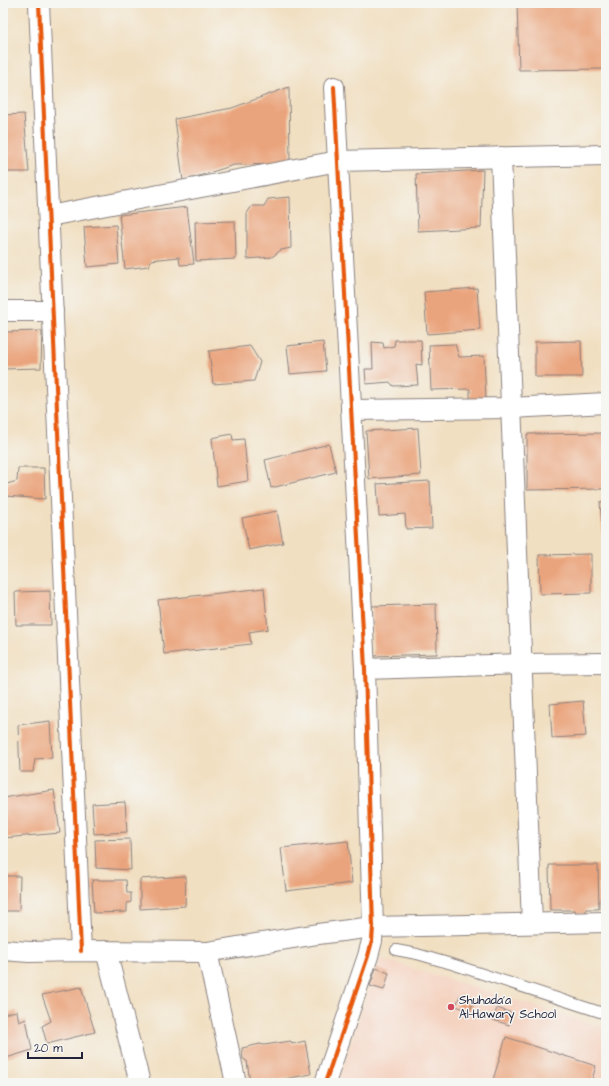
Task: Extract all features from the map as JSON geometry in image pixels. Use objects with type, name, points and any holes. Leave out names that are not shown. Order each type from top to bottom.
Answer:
[{"type":"street","points":[[45,3],[39,3],[81,951]]},
{"type":"street","points":[[325,1083],[368,956],[372,941],[373,927],[365,669],[334,87]]},
{"type":"street","points":[[49,216],[338,162],[606,154]]},
{"type":"street","points":[[501,157],[532,922]]},
{"type":"street","points":[[3,311],[53,311]]},
{"type":"street","points":[[351,410],[511,408],[606,404]]},
{"type":"street","points":[[365,669],[606,663]]},
{"type":"street","points":[[3,950],[29,952],[207,952],[318,934],[373,927],[532,922],[606,922]]},
{"type":"street","points":[[106,951],[140,1083]]},
{"type":"street","points":[[207,952],[236,1083]]},
{"type":"lane","points":[[396,950],[417,954],[455,965],[606,1014]]},
{"type":"shaded area","name":"Shuhada'a Al-Hawary School","points":[[379,958],[606,1028],[606,1083],[338,1083]]},
{"type":"building","points":[[517,3],[606,3],[606,69],[519,70]]},
{"type":"building","points":[[289,87],[290,164],[234,165],[183,181],[175,119],[232,108]]},
{"type":"building","points":[[24,114],[29,172],[3,172],[3,115]]},
{"type":"building","points":[[483,170],[481,228],[418,231],[416,174]]},
{"type":"building","points":[[290,197],[291,248],[281,250],[272,257],[247,259],[247,213],[252,206],[264,206],[268,199]]},
{"type":"building","points":[[187,207],[194,264],[180,265],[179,257],[151,260],[149,266],[125,269],[119,215]]},
{"type":"building","points":[[235,221],[236,259],[196,261],[195,222]]},
{"type":"building","points":[[116,225],[119,264],[87,267],[84,227]]},
{"type":"building","points":[[477,288],[480,330],[427,334],[424,292]]},
{"type":"building","points":[[42,331],[41,368],[3,369],[3,332]]},
{"type":"building","points":[[395,340],[421,340],[422,365],[416,364],[418,385],[393,386],[390,382],[366,384],[365,369],[373,369],[372,342],[383,343],[384,348],[394,346]]},
{"type":"building","points":[[581,341],[582,377],[535,377],[535,342]]},
{"type":"building","points":[[323,342],[326,371],[290,374],[287,346]]},
{"type":"building","points":[[455,344],[459,357],[484,356],[486,400],[470,401],[470,389],[431,390],[429,345]]},
{"type":"building","points":[[250,346],[260,362],[254,381],[213,384],[209,351]]},
{"type":"building","points":[[418,428],[421,475],[369,479],[366,431]]},
{"type":"building","points":[[606,433],[606,489],[527,490],[527,434]]},
{"type":"building","points":[[232,434],[233,440],[244,439],[248,481],[217,486],[212,438]]},
{"type":"building","points":[[329,444],[336,472],[271,488],[265,460]]},
{"type":"building","points":[[18,468],[44,468],[45,499],[5,496],[7,484],[17,481]]},
{"type":"building","points":[[430,481],[432,528],[406,529],[405,514],[379,516],[377,484]]},
{"type":"building","points":[[606,501],[606,537],[603,537],[600,502]]},
{"type":"building","points":[[277,511],[283,543],[249,550],[242,518]]},
{"type":"building","points":[[591,554],[591,593],[540,594],[539,555]]},
{"type":"building","points":[[264,588],[268,629],[249,632],[251,644],[164,654],[158,600]]},
{"type":"building","points":[[50,591],[51,625],[16,625],[15,592]]},
{"type":"building","points":[[436,604],[437,654],[373,656],[372,606]]},
{"type":"building","points":[[583,701],[586,736],[552,738],[550,704]]},
{"type":"building","points":[[50,721],[52,758],[35,759],[33,772],[20,772],[18,725]]},
{"type":"building","points":[[54,790],[60,833],[3,838],[3,798]]},
{"type":"building","points":[[125,802],[127,832],[94,834],[92,804]]},
{"type":"building","points":[[130,839],[131,870],[96,868],[95,840]]},
{"type":"building","points":[[348,841],[352,883],[286,891],[281,848]]},
{"type":"building","points":[[549,865],[598,865],[599,909],[586,909],[586,914],[576,914],[575,910],[550,910]]},
{"type":"building","points":[[3,876],[20,876],[19,911],[3,911]]},
{"type":"building","points":[[186,876],[185,906],[140,909],[140,879]]},
{"type":"building","points":[[92,880],[126,880],[127,893],[131,893],[131,902],[127,903],[127,912],[94,913]]},
{"type":"building","points":[[376,968],[389,973],[384,990],[370,986]]},
{"type":"building","points":[[81,987],[95,1032],[47,1044],[42,1026],[51,1021],[42,995]]},
{"type":"building","points":[[460,995],[474,1000],[470,1011],[456,1006]]},
{"type":"building","points":[[497,1008],[512,1013],[509,1025],[493,1020]]},
{"type":"building","points":[[17,1011],[19,1022],[26,1019],[32,1050],[3,1059],[3,1014]]},
{"type":"building","points":[[506,1037],[596,1066],[591,1083],[492,1083]]},
{"type":"building","points":[[291,1041],[292,1044],[305,1041],[311,1074],[264,1083],[250,1083],[247,1061],[243,1059],[242,1048],[260,1044],[264,1045]]},
{"type":"cycle path","points":[[39,3],[81,951]]},
{"type":"cycle path","points":[[325,1083],[368,956],[372,941],[373,927],[365,669],[334,87]]},
{"type":"place","name":"Shuhada'a Al-Hawary School","points":[[451,1007]]}]
